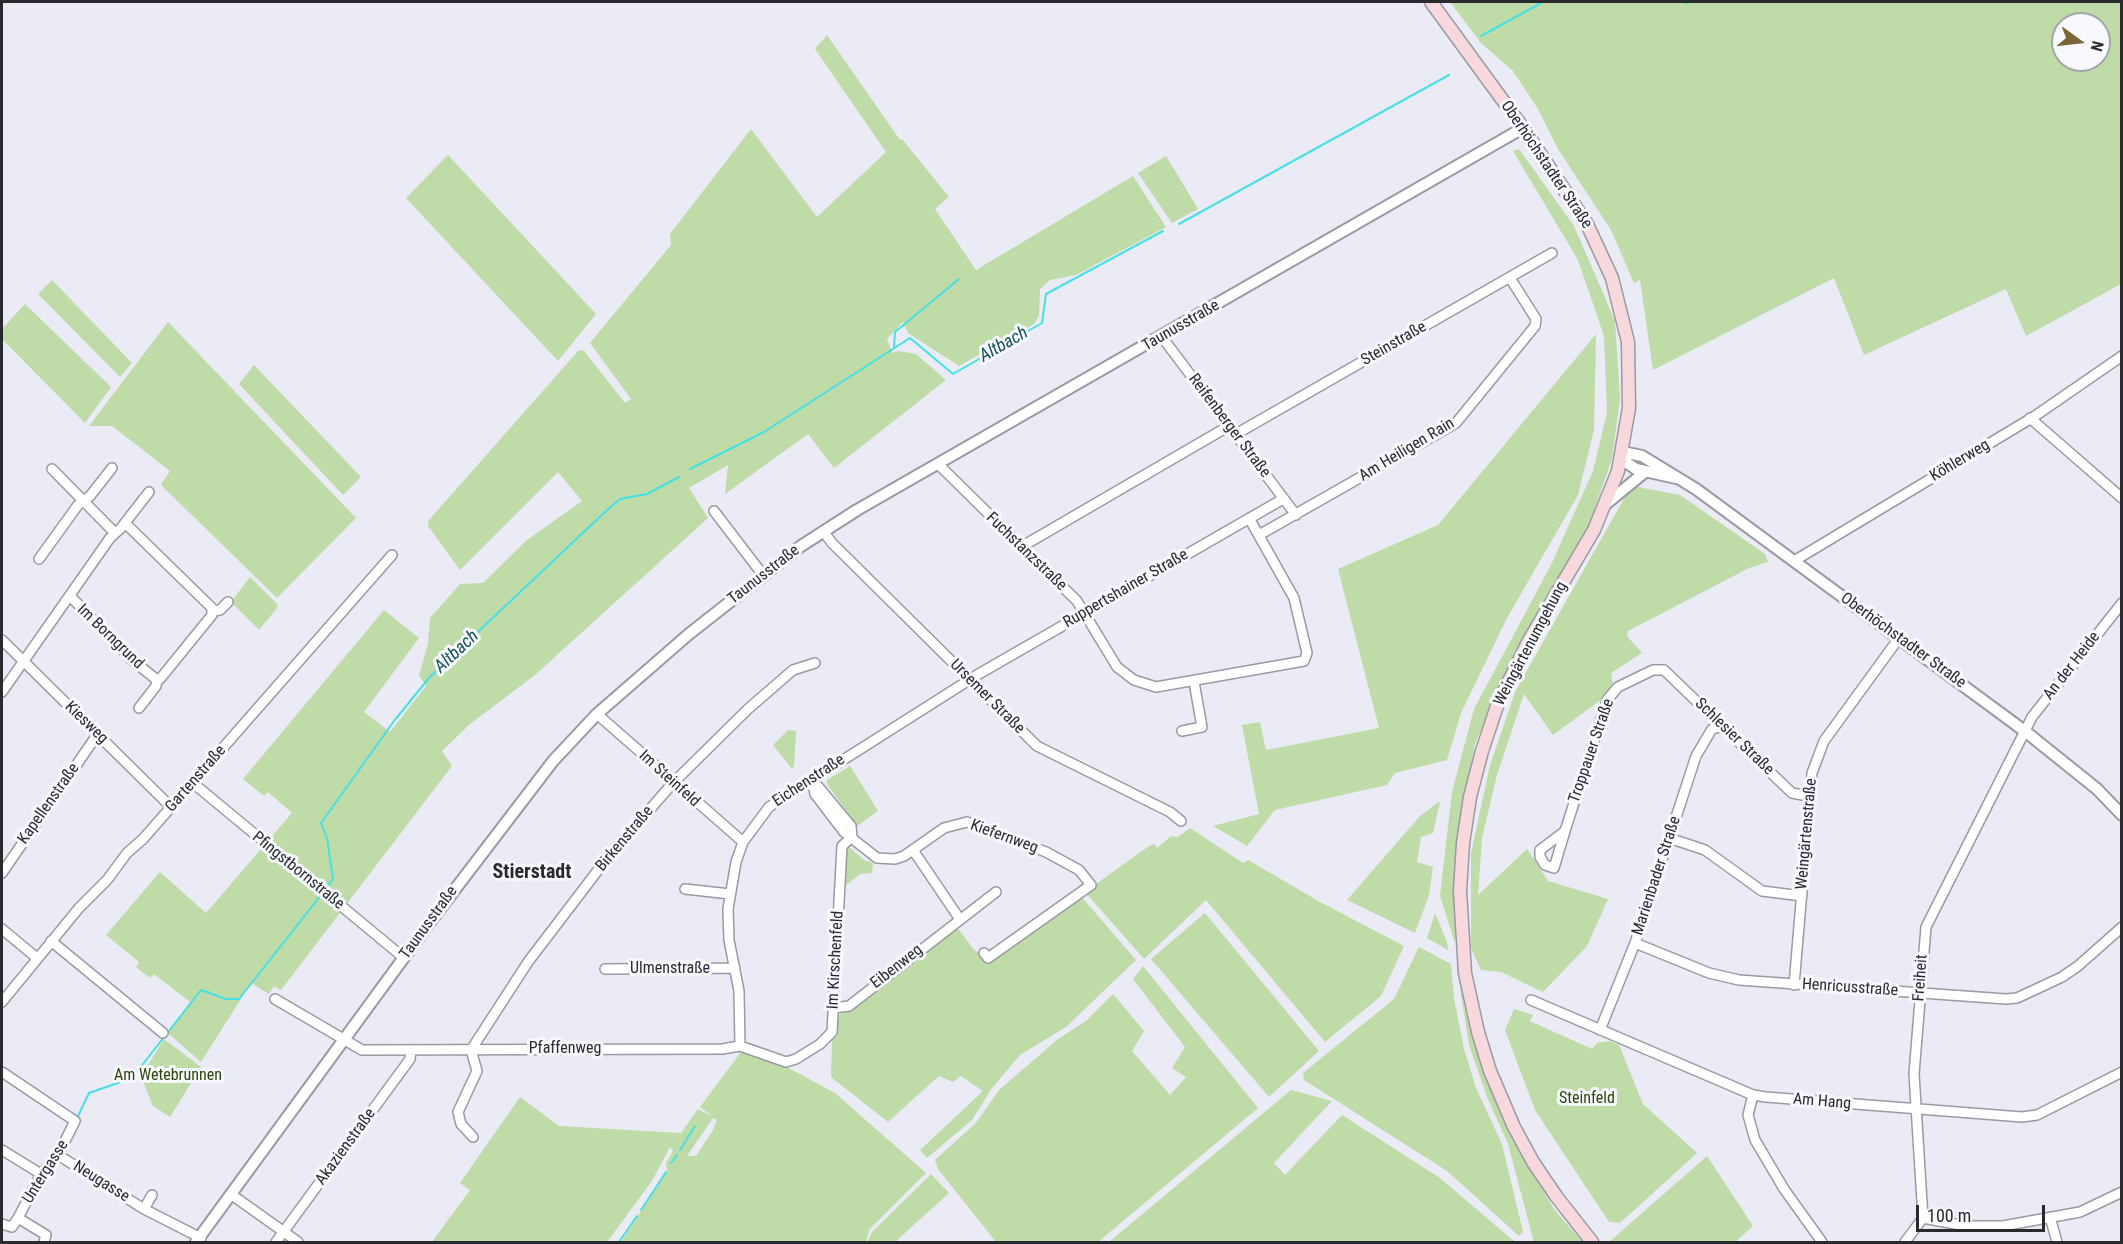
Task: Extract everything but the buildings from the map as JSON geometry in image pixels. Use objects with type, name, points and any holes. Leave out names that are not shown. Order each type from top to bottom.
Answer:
[{"type":"main road","name":"Oberhöchstadter Straße","points":[[1431,2],[1523,128],[1587,225],[1604,258],[1619,299],[1628,342],[1630,386],[1623,452]]},
{"type":"main road","name":"Weingärtenumgehung","points":[[1592,1242],[1544,1180],[1505,1108],[1480,1042],[1465,967],[1460,891],[1463,843],[1470,796],[1497,706],[1517,663],[1607,503],[1623,452]]},
{"type":"street","name":"Taunusstraße","points":[[199,1240],[404,958],[538,779],[597,714],[763,575],[823,531],[1523,128]]},
{"type":"street","name":"Steinstraße","points":[[1236,434],[1552,253]]},
{"type":"street","name":"Am Heiligen Rain","points":[[1296,515],[1456,423],[1535,326],[1536,320],[1510,278]]},
{"type":"street","name":"Reifenberger Straße","points":[[1162,337],[1296,515]]},
{"type":"street","name":"Köhlerweg","points":[[1794,561],[2030,418],[2121,356]]},
{"type":"street","points":[[2030,418],[2121,498]]},
{"type":"street","points":[[1021,546],[1229,426]]},
{"type":"street","name":"Oberhöchstadter Straße","points":[[1623,452],[1627,463],[1645,472],[1676,478]]},
{"type":"street","name":"Oberhöchstadter Straße","points":[[1623,452],[1642,456],[1696,489],[2026,732],[2097,789],[2121,815]]},
{"type":"street","name":"Fuchstanzstraße","points":[[938,464],[1086,613],[1117,667],[1125,675],[1156,687],[1304,661],[1307,653],[1294,598],[1249,519]]},
{"type":"street","points":[[39,559],[112,468]]},
{"type":"street","points":[[52,469],[115,533]]},
{"type":"street","points":[[1607,503],[1645,472]]},
{"type":"street","name":"Im Borngrund","points":[[149,492],[73,588],[70,597],[131,659],[157,680]]},
{"type":"street","name":"Ruppertshainer Straße","points":[[970,680],[1283,499]]},
{"type":"street","points":[[714,511],[763,575]]},
{"type":"street","points":[[1259,535],[1296,515]]},
{"type":"street","points":[[125,523],[213,611]]},
{"type":"street","name":"Ursemer Straße","points":[[823,531],[832,543],[1044,751],[1170,812],[1181,821]]},
{"type":"street","name":"Gartenstraße","points":[[2,1002],[51,941],[193,783],[392,555]]},
{"type":"street","points":[[2,692],[70,597]]},
{"type":"street","name":"Im Borngrund","points":[[139,708],[156,686],[157,680],[213,611],[220,610],[228,602]]},
{"type":"street","name":"An der Heide","points":[[2026,732],[2032,717],[2121,603]]},
{"type":"street","name":"Weingärtenstraße","points":[[1794,985],[1808,796],[1812,773],[1824,741],[1899,638]]},
{"type":"street","name":"Kiesweg","points":[[2,640],[171,807]]},
{"type":"street","name":"Birkenstraße","points":[[471,1050],[513,984],[598,869],[673,783],[748,709],[793,670],[815,663]]},
{"type":"street","name":"Troppauer Straße","points":[[1565,831],[1607,700],[1618,687],[1633,678],[1653,670],[1664,670]]},
{"type":"street","name":"Schlesier Straße","points":[[1664,670],[1716,720],[1719,727],[1725,729],[1792,793],[1808,796]]},
{"type":"street","name":"Eichenstraße","points":[[740,1046],[739,991],[728,922],[730,894],[743,842],[769,807],[970,680]]},
{"type":"street","points":[[1182,731],[1202,728],[1194,682]]},
{"type":"street","name":"Im Steinfeld","points":[[597,714],[743,842]]},
{"type":"street","name":"Marienbader Straße","points":[[1600,1030],[1635,943],[1696,756],[1712,729],[1719,727]]},
{"type":"street","name":"Freiheit","points":[[1923,1218],[1914,1074],[1924,936],[1929,919],[2026,732]]},
{"type":"street","name":"Kapellenstraße","points":[[2,873],[98,735]]},
{"type":"street","name":"Kiefernweg","points":[[811,779],[851,826],[852,837],[864,850],[877,858],[895,859],[944,828],[967,822],[1047,852],[1078,870],[1091,885],[988,958],[984,953]]},
{"type":"street","name":"Pfingstbornstraße","points":[[193,783],[404,958]]},
{"type":"street","name":"Im Kirschenfeld","points":[[786,1062],[796,1059],[828,1038],[832,1032],[842,846],[852,837]]},
{"type":"street","points":[[1669,838],[1705,850],[1762,891],[1802,896]]},
{"type":"street","points":[[912,850],[959,918]]},
{"type":"street","points":[[685,889],[730,894]]},
{"type":"street","name":"Eibenweg","points":[[833,1008],[849,1006],[959,918],[996,892]]},
{"type":"street","name":"Henricusstraße","points":[[1635,943],[1724,977],[1794,985],[2017,998],[2078,966],[2121,927]]},
{"type":"street","points":[[2,929],[37,958]]},
{"type":"street","points":[[51,941],[163,1033]]},
{"type":"street","name":"Ulmenstraße","points":[[605,969],[735,968]]},
{"type":"street","name":"Pfaffenweg","points":[[275,999],[362,1050],[722,1049],[740,1046],[786,1062]]},
{"type":"street","name":"Am Hang","points":[[1531,1000],[1753,1095],[1917,1110],[2030,1116],[2121,1072]]},
{"type":"street","name":"Akazienstraße","points":[[276,1242],[410,1059],[411,1050]]},
{"type":"street","points":[[471,1050],[477,1071],[458,1112],[461,1124],[473,1137]]},
{"type":"street","name":"Untergasse","points":[[2,1072],[75,1121],[58,1155],[41,1174],[18,1218],[46,1235],[44,1242]]},
{"type":"street","points":[[1753,1095],[1748,1115],[1755,1140],[1784,1189],[1822,1242]]},
{"type":"street","points":[[2,1150],[41,1174]]},
{"type":"street","name":"Neugasse","points":[[58,1155],[144,1209],[199,1240]]},
{"type":"street","points":[[1905,1242],[1923,1218],[1986,1228],[2086,1209],[2121,1192]]},
{"type":"street","name":"Neugasse","points":[[144,1209],[152,1195]]},
{"type":"street","points":[[232,1195],[298,1242]]},
{"type":"street","points":[[2050,1217],[2057,1242]]},
{"type":"street","points":[[2,1224],[9,1228],[18,1218]]},
{"type":"green space","points":[[1450,2],[2121,2],[2121,284],[2026,336],[2006,289],[1864,355],[1834,278],[1653,370],[1640,280],[1634,283],[1611,230],[1558,149],[1538,109],[1513,71],[1481,43]]},
{"type":"green space","points":[[827,35],[900,140],[902,139],[949,197],[935,209],[976,270],[1133,176],[1166,227],[1076,275],[1050,280],[1040,289],[1039,316],[1034,324],[959,366],[908,333],[903,322],[887,339],[892,353],[899,351],[916,354],[946,380],[834,468],[808,434],[725,494],[728,465],[689,488],[708,518],[535,675],[470,724],[442,751],[452,766],[281,990],[274,986],[269,994],[251,983],[201,1062],[168,1033],[190,1002],[154,974],[150,978],[136,967],[139,962],[106,935],[160,872],[206,913],[292,813],[268,792],[264,796],[243,779],[384,610],[419,638],[364,712],[390,732],[426,686],[419,675],[428,644],[430,618],[460,584],[483,583],[527,540],[582,501],[558,472],[460,570],[428,526],[429,520],[579,350],[584,351],[625,403],[631,399],[590,343],[671,245],[670,234],[751,129],[817,217],[886,152],[815,49]]},
{"type":"green space","points":[[1519,149],[1574,226],[1615,321],[1620,398],[1612,459],[1588,527],[1505,674],[1475,744],[1461,815],[1455,943],[1440,896],[1452,792],[1474,709],[1551,565],[1593,471],[1607,412],[1604,336],[1578,260],[1513,151]]},
{"type":"green space","points":[[448,155],[596,314],[558,361],[406,198]]},
{"type":"green space","points":[[1166,156],[1198,209],[1172,223],[1138,173]]},
{"type":"green space","points":[[52,280],[132,363],[120,377],[38,294]]},
{"type":"green space","points":[[25,304],[111,387],[85,423],[2,339],[2,329]]},
{"type":"green space","points":[[168,322],[356,518],[277,598],[161,485],[170,471],[112,426],[89,426]]},
{"type":"green space","points":[[1596,334],[1594,430],[1578,495],[1507,618],[1461,713],[1447,760],[1395,773],[1387,785],[1275,810],[1247,846],[1213,826],[1259,814],[1242,725],[1260,722],[1266,750],[1379,728],[1338,569],[1438,525]]},
{"type":"green space","points":[[254,365],[361,477],[343,495],[239,384]]},
{"type":"green space","points":[[1638,487],[1680,495],[1765,554],[1768,562],[1749,568],[1628,631],[1627,636],[1642,653],[1611,673],[1613,686],[1602,699],[1553,735],[1524,694],[1497,775],[1482,838],[1478,895],[1527,849],[1548,881],[1608,899],[1587,946],[1543,992],[1501,972],[1481,970],[1471,948],[1471,853],[1490,765],[1516,690],[1626,495]]},
{"type":"green space","points":[[250,577],[277,604],[277,608],[259,630],[231,602]]},
{"type":"green space","points":[[788,730],[796,731],[792,769],[773,745]]},
{"type":"green space","points":[[850,766],[878,811],[857,826],[827,784],[827,780]]},
{"type":"green space","points":[[1440,801],[1433,833],[1421,837],[1417,862],[1433,867],[1429,895],[1415,933],[1347,900],[1420,816]]},
{"type":"green space","points":[[1190,828],[1243,863],[1248,860],[1320,902],[1404,946],[1381,996],[1325,1042],[1206,900],[1144,959],[1085,892],[1149,846],[1154,844],[1157,848],[1171,836],[1178,837]]},
{"type":"green space","points":[[849,847],[864,860],[873,863],[872,873],[860,874],[843,888],[845,849]]},
{"type":"green space","points":[[1080,895],[1136,960],[1066,1027],[1020,1055],[992,1088],[972,1120],[927,1158],[920,1150],[983,1091],[961,1076],[953,1082],[939,1076],[888,1122],[831,1077],[832,1043],[839,1015],[957,927],[974,950],[993,960]]},
{"type":"green space","points":[[1205,913],[1319,1051],[1269,1097],[1151,959]]},
{"type":"green space","points":[[1435,913],[1447,942],[1448,950],[1427,938]]},
{"type":"green space","points":[[1419,947],[1451,964],[1454,998],[1464,1049],[1476,1088],[1502,1144],[1523,1232],[1519,1236],[1447,1171],[1304,1080],[1303,1073],[1394,999]]},
{"type":"green space","points":[[1143,966],[1258,1108],[1098,1242],[996,1242],[938,1169],[935,1160],[976,1123],[999,1090],[1058,1039],[1086,1021],[1113,994],[1144,1031],[1132,1051],[1170,1095],[1186,1077],[1172,1068],[1185,1047],[1133,979]]},
{"type":"green space","points":[[1457,968],[1460,968],[1514,1142],[1554,1209],[1582,1242],[1534,1242],[1508,1144],[1487,1097],[1469,1045]]},
{"type":"green space","name":"Steinfeld","points":[[1514,1009],[1533,1015],[1530,1021],[1592,1049],[1597,1043],[1609,1041],[1619,1045],[1643,1104],[1697,1153],[1620,1223],[1609,1222],[1535,1110],[1505,1030]]},
{"type":"green space","name":"Am Wetebrunnen","points":[[164,1039],[201,1067],[170,1117],[153,1106],[141,1076]]},
{"type":"green space","points":[[741,1052],[783,1065],[835,1093],[926,1173],[869,1230],[866,1242],[621,1242],[667,1171],[666,1163],[673,1151],[670,1147],[652,1181],[607,1242],[432,1242],[470,1190],[460,1183],[520,1097],[559,1126],[681,1133],[698,1109],[713,1117],[700,1107]],"holes":[[[713,1118],[717,1120],[696,1156],[687,1156]]]},
{"type":"green space","points":[[1291,1090],[1332,1101],[1274,1163],[1285,1175],[1342,1115],[1440,1178],[1515,1242],[1109,1242]]},
{"type":"green space","points":[[1707,1156],[1753,1226],[1735,1242],[1609,1242]]},
{"type":"green space","points":[[931,1174],[949,1193],[895,1242],[867,1242],[872,1232]]},
{"type":"waterway","name":"Altbach","points":[[1481,36],[1543,2]]},
{"type":"waterway","points":[[1685,3],[1689,2]]},
{"type":"waterway","name":"Altbach","points":[[1179,224],[1449,75]]},
{"type":"waterway","name":"Altbach","points":[[690,469],[764,432],[910,338],[953,374],[1042,323],[1046,294],[1163,231]]},
{"type":"waterway","name":"Altbach","points":[[894,347],[895,332],[959,279]]},
{"type":"waterway","name":"Altbach","points":[[326,888],[333,879],[327,838],[321,823],[394,721],[429,678],[620,499],[647,494],[679,477]]},
{"type":"waterway","name":"Altbach","points":[[78,1116],[89,1093],[132,1078],[201,990],[226,999],[239,999],[321,895]]},
{"type":"waterway","points":[[680,1150],[695,1126]]},
{"type":"waterway","points":[[671,1163],[677,1155]]},
{"type":"waterway","points":[[641,1210],[666,1172]]},
{"type":"waterway","points":[[619,1242],[637,1216]]},
{"type":"district","name":"Stierstadt","points":[[532,873]]}]
